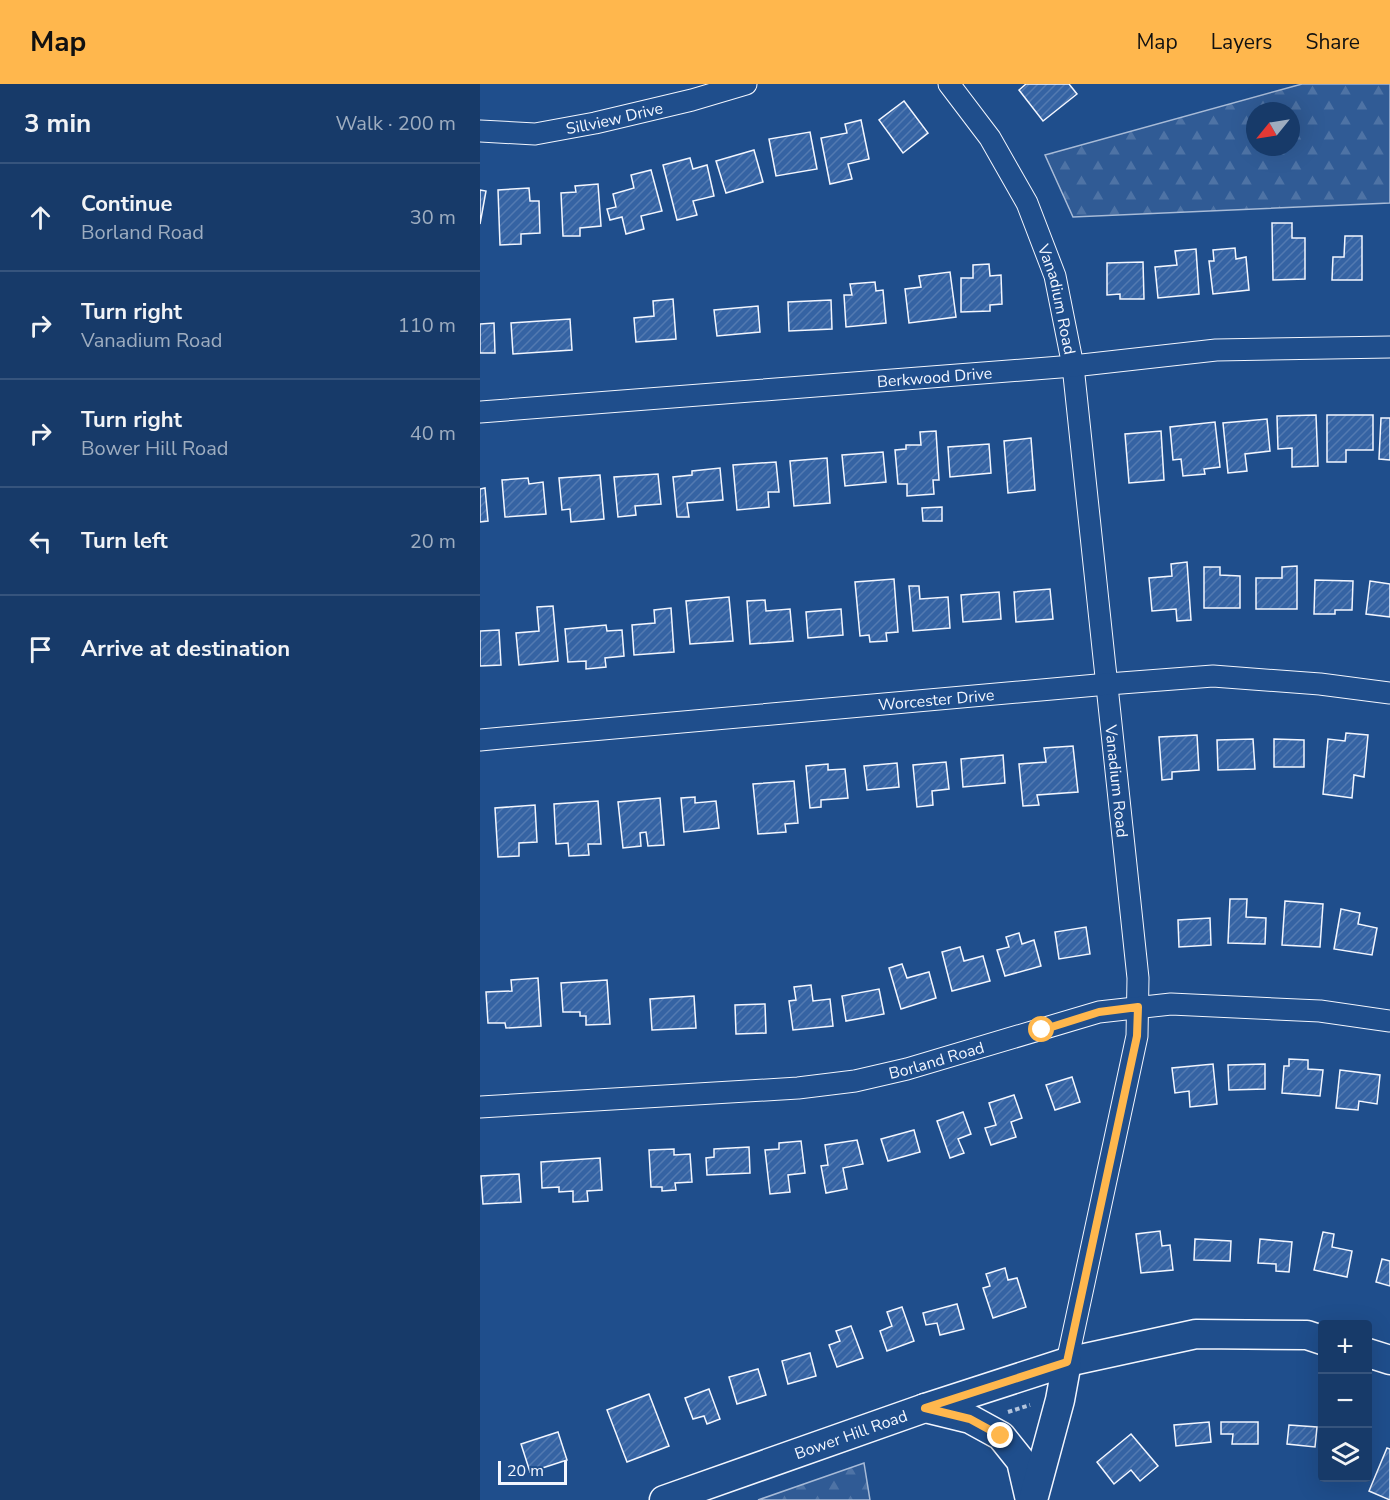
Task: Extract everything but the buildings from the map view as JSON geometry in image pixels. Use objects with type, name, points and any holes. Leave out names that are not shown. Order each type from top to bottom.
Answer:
[{"type":"main road","name":"Bower Hill Road","points":[[664,1500],[925,1408],[1067,1362],[1196,1334],[1307,1335],[1318,1338]]},
{"type":"main road","points":[[1372,1354],[1390,1360]]},
{"type":"main road","name":"Vanadium Road","points":[[1031,1500],[1060,1400],[1067,1362]]},
{"type":"main road","points":[[925,1408],[970,1419],[1001,1436],[1021,1461],[1031,1500]]},
{"type":"street","name":"Sillview Drive","points":[[480,131],[535,134],[595,123],[746,84]]},
{"type":"street","name":"Vanadium Road","points":[[949,84],[990,138],[1027,203],[1055,276],[1073,366],[1138,978],[1137,1036],[1067,1362]]},
{"type":"street","name":"Berkwood Drive","points":[[480,412],[1073,366],[1216,350],[1390,347]]},
{"type":"street","name":"Worcester Drive","points":[[480,740],[1213,676],[1320,684],[1390,693]]},
{"type":"street","name":"Borland Road","points":[[480,1107],[732,1093],[855,1081],[908,1069],[1099,1012],[1138,1007],[1171,1004],[1320,1011],[1390,1021]]},
{"type":"path","points":[[1002,1414],[1030,1405]]},
{"type":"green space","points":[[1302,84],[1390,84],[1390,203],[1073,217],[1045,155]]},
{"type":"green space","points":[[864,1463],[870,1500],[758,1500]]},
{"type":"route","points":[[1001,1436],[970,1419],[925,1408],[1067,1362],[1137,1036],[1138,1007],[1099,1012],[1042,1030]]}]
